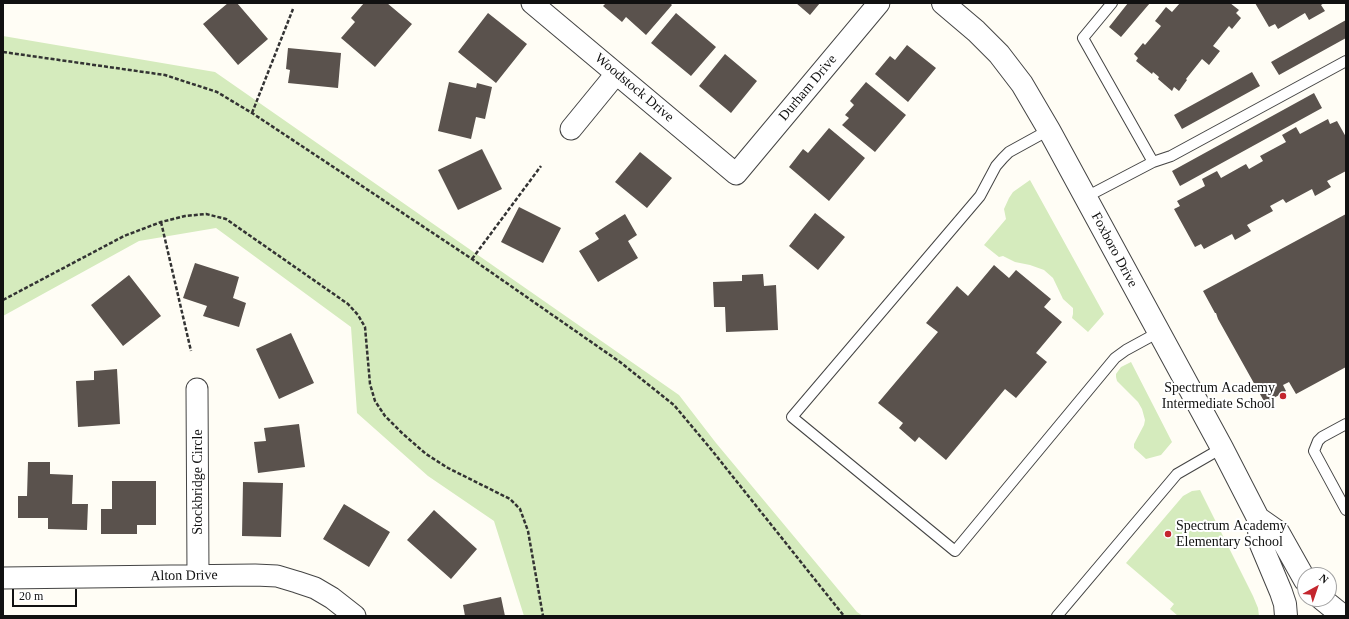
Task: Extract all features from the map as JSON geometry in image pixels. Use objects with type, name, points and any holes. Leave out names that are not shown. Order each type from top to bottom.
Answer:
[{"type":"street","name":"Woodstock Drive","points":[[532,3],[736,174]]},
{"type":"street","name":"Durham Drive","points":[[736,174],[879,3]]},
{"type":"street","name":"Foxboro Drive","points":[[943,3],[976,31],[999,54],[1022,84],[1049,130],[1222,448],[1258,518],[1260,542],[1281,592],[1285,604],[1286,616]]},
{"type":"street","points":[[571,129],[616,74]]},
{"type":"street","name":"Stockbridge Circle","points":[[197,389],[198,575]]},
{"type":"street","name":"Foxboro Drive","points":[[1258,518],[1278,532],[1298,567]]},
{"type":"street","name":"Alton Drive","points":[[3,578],[198,575],[255,575],[283,578],[315,588],[332,598],[355,616]]},
{"type":"street","points":[[1332,607],[1343,616]]},
{"type":"lane","points":[[1112,3],[1083,38],[1153,162]]},
{"type":"lane","points":[[1086,197],[1153,162],[1171,156],[1346,61]]},
{"type":"lane","points":[[1049,130],[1009,152],[1003,158],[991,175],[980,196],[792,417],[955,551],[1116,358],[1126,350],[1159,332]]},
{"type":"lane","points":[[1346,424],[1322,437],[1318,441],[1314,451],[1346,510]]},
{"type":"lane","points":[[1057,616],[1177,474],[1222,448]]},
{"type":"path","points":[[252,113],[293,9]]},
{"type":"path","points":[[3,52],[165,75],[216,92],[252,113],[472,259],[620,362],[674,405],[844,616]]},
{"type":"path","points":[[472,259],[541,166]]},
{"type":"path","points":[[3,300],[124,236],[161,222],[186,216],[206,214],[226,219],[348,304],[358,315],[365,326],[370,384],[375,402],[385,416],[402,433],[426,454],[448,468],[510,499],[520,509],[528,531],[543,616]]},
{"type":"path","points":[[161,222],[190,351]]},
{"type":"green space","points":[[3,36],[215,72],[679,395],[716,443],[857,612],[863,616],[524,616],[494,521],[428,476],[357,413],[351,327],[216,228],[139,241],[3,316]]},
{"type":"green space","points":[[1030,180],[1104,314],[1088,332],[1072,318],[1073,308],[1063,299],[1053,278],[1044,270],[1015,262],[1003,256],[999,257],[984,245],[1006,219],[1004,209],[1013,192]]},
{"type":"green space","points":[[1131,362],[1172,442],[1161,455],[1146,459],[1134,448],[1134,444],[1144,425],[1145,420],[1142,409],[1138,402],[1117,381],[1116,377],[1116,374],[1121,367]]},
{"type":"green space","points":[[1200,490],[1253,596],[1258,608],[1259,616],[1178,616],[1170,609],[1174,604],[1126,563],[1183,496],[1192,491]]},
{"type":"building","points":[[228,3],[237,3],[268,39],[238,65],[203,24]]},
{"type":"building","points":[[364,3],[387,3],[412,24],[375,67],[341,38],[355,22],[351,18]]},
{"type":"building","points":[[606,3],[670,3],[672,5],[646,35],[626,17],[622,22],[603,6]]},
{"type":"building","points":[[796,3],[820,3],[810,15]]},
{"type":"building","points":[[1128,3],[1150,3],[1121,37],[1109,27]]},
{"type":"building","points":[[1180,3],[1230,3],[1239,10],[1236,13],[1241,18],[1232,29],[1229,26],[1213,46],[1220,51],[1209,65],[1202,59],[1186,79],[1187,80],[1179,91],[1174,87],[1172,91],[1158,79],[1159,77],[1153,72],[1152,74],[1136,61],[1138,58],[1134,54],[1143,43],[1145,45],[1161,26],[1155,21],[1166,7],[1172,12]]},
{"type":"building","points":[[1255,3],[1324,3],[1321,5],[1325,11],[1309,20],[1305,13],[1278,29],[1275,24],[1269,27]]},
{"type":"building","points":[[488,13],[527,44],[496,83],[458,52]]},
{"type":"building","points":[[676,13],[716,47],[691,76],[651,43]]},
{"type":"building","points":[[1346,20],[1346,38],[1279,75],[1271,62]]},
{"type":"building","points":[[907,45],[936,68],[908,102],[875,74],[890,56],[895,60]]},
{"type":"building","points":[[288,48],[341,53],[338,88],[288,83],[290,70],[286,69]]},
{"type":"building","points":[[725,54],[757,81],[731,113],[699,86]]},
{"type":"building","points":[[1252,72],[1260,86],[1182,129],[1174,115]]},
{"type":"building","points":[[449,82],[476,88],[477,83],[492,87],[485,119],[476,117],[471,139],[438,131]]},
{"type":"building","points":[[866,82],[906,115],[875,152],[842,125],[849,118],[845,115],[854,105],[850,101]]},
{"type":"building","points":[[1314,93],[1322,108],[1180,186],[1172,171]]},
{"type":"building","points":[[1328,119],[1330,124],[1337,121],[1346,137],[1346,171],[1327,181],[1331,187],[1315,196],[1312,189],[1286,203],[1283,199],[1270,206],[1273,211],[1247,225],[1251,231],[1235,240],[1232,234],[1204,249],[1201,244],[1195,247],[1174,209],[1180,206],[1177,201],[1205,186],[1202,179],[1217,171],[1221,178],[1246,164],[1249,169],[1263,161],[1260,156],[1286,142],[1282,135],[1296,127],[1300,134]]},
{"type":"building","points":[[829,128],[865,158],[829,201],[789,167],[803,149],[808,153]]},
{"type":"building","points":[[482,149],[502,189],[458,210],[438,170]]},
{"type":"building","points":[[640,152],[672,178],[647,208],[615,182]]},
{"type":"building","points":[[519,207],[561,228],[543,263],[501,242]]},
{"type":"building","points":[[815,213],[845,237],[818,270],[789,246]]},
{"type":"building","points":[[625,214],[637,235],[628,241],[638,258],[598,282],[579,251],[599,239],[595,233]]},
{"type":"building","points":[[1346,214],[1346,367],[1296,394],[1289,382],[1283,385],[1286,391],[1265,403],[1203,291]]},
{"type":"building","points":[[195,263],[239,277],[233,298],[246,303],[239,327],[203,316],[207,306],[183,298]]},
{"type":"building","points":[[994,265],[1009,278],[1016,270],[1051,299],[1044,307],[1062,322],[1036,353],[1047,362],[1016,398],[1005,389],[946,460],[919,437],[915,442],[899,428],[903,423],[878,403],[938,332],[926,323],[957,286],[968,296]]},
{"type":"building","points":[[763,274],[764,286],[776,285],[778,330],[726,332],[725,307],[714,307],[713,282],[742,281],[742,275]]},
{"type":"building","points":[[129,275],[161,316],[123,346],[91,305]]},
{"type":"building","points":[[291,333],[314,383],[279,399],[256,349]]},
{"type":"building","points":[[117,369],[120,424],[78,427],[76,381],[94,380],[94,371]]},
{"type":"building","points":[[299,424],[305,467],[258,473],[254,442],[266,441],[264,428]]},
{"type":"building","points":[[28,462],[50,462],[50,474],[73,475],[72,504],[88,504],[87,530],[48,529],[48,518],[18,518],[18,496],[27,496]]},
{"type":"building","points":[[112,481],[156,481],[156,525],[137,525],[137,534],[101,534],[101,509],[112,509]]},
{"type":"building","points":[[243,482],[283,483],[281,537],[242,536]]},
{"type":"building","points":[[344,504],[390,532],[369,567],[323,539]]},
{"type":"building","points":[[434,510],[477,549],[451,579],[407,540]]},
{"type":"building","points":[[501,597],[505,616],[465,616],[463,605]]},
{"type":"place","name":"Spectrum Academy Intermediate School","points":[[1283,396]]},
{"type":"place","name":"Spectrum Academy Elementary School","points":[[1168,534]]}]
